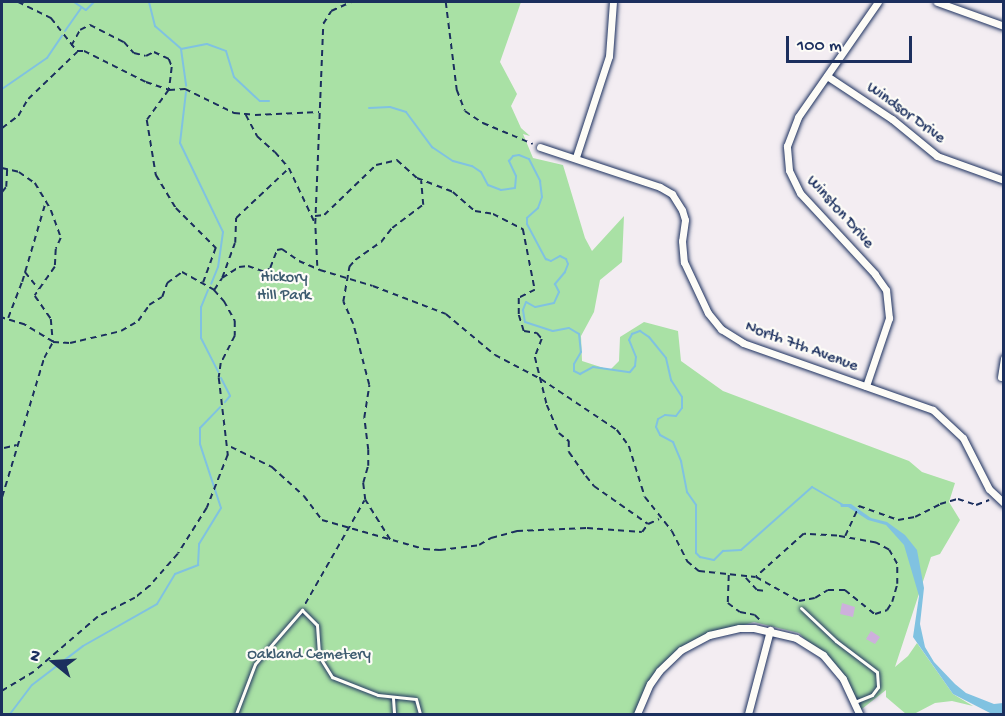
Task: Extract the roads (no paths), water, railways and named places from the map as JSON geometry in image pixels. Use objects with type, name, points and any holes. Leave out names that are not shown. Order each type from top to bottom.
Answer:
[{"type":"street","points":[[576,158],[609,56],[613,2]]},
{"type":"street","name":"Winston Drive","points":[[866,386],[889,318],[886,290],[875,274],[800,193],[793,182],[787,159],[787,146],[793,126],[878,2]]},
{"type":"street","points":[[937,2],[1004,26]]},
{"type":"street","name":"Windsor Drive","points":[[827,76],[892,119],[938,156],[1004,180]]},
{"type":"street","name":"North 7th Avenue","points":[[540,147],[660,187],[672,194],[682,210],[684,220],[682,252],[684,262],[708,313],[731,337],[921,405],[942,417],[967,444],[983,479],[994,495],[1004,503]]},
{"type":"street","points":[[1001,377],[1004,358]]},
{"type":"street","points":[[748,714],[767,630]]},
{"type":"street","points":[[638,714],[643,698],[659,671],[694,641],[724,631],[767,630],[796,638],[823,656],[843,679],[859,714]]},
{"type":"lane","points":[[801,608],[836,641],[877,672],[878,687],[872,695],[855,702]]},
{"type":"lane","points":[[236,714],[255,664],[302,610],[317,625],[319,656],[332,677],[393,698],[406,696],[416,699],[420,714]]},
{"type":"lane","points":[[393,698],[394,714]]},
{"type":"water","points":[[840,504],[851,504],[871,518],[887,522],[905,535],[917,550],[924,588],[920,624],[925,647],[934,662],[955,684],[966,693],[994,704],[1003,703],[1003,714],[992,714],[953,694],[913,637],[919,596],[904,545],[886,525],[868,520],[848,507],[841,507]]},
{"type":"waterway","points":[[74,2],[86,10],[94,2]]},
{"type":"waterway","points":[[149,2],[155,26],[181,49],[207,44],[226,51],[234,77],[260,101],[269,101]]},
{"type":"waterway","points":[[65,31],[82,7]]},
{"type":"waterway","points":[[2,89],[47,58],[62,36]]},
{"type":"waterway","points":[[181,49],[186,86]]},
{"type":"waterway","points":[[186,92],[180,143],[223,232],[218,267],[211,284]]},
{"type":"waterway","points":[[369,108],[390,107],[406,112],[432,147],[453,161],[472,166],[481,172],[488,185],[501,190],[515,188],[516,176],[509,161],[513,156],[519,155],[529,159],[540,181],[542,197],[538,208],[527,218],[527,224],[546,259],[551,261],[560,256],[566,259],[568,264],[565,272],[555,284],[559,292],[554,303],[535,307],[526,302],[523,310],[525,322],[553,331],[569,328],[579,334],[581,352],[574,364],[574,371],[580,374],[593,367],[630,372],[635,366],[636,357],[629,340],[632,334],[640,331],[649,337],[666,358],[671,380],[682,397],[682,408],[676,416],[665,415],[658,419],[656,427],[660,435],[673,442],[681,461],[687,492],[696,505],[696,553],[700,557],[714,560],[723,551],[741,550],[812,487],[843,505]]},
{"type":"waterway","points":[[208,290],[201,307],[201,338],[218,372]]},
{"type":"waterway","points":[[221,378],[230,396],[225,402]]},
{"type":"waterway","points":[[10,714],[32,685],[83,646],[157,604],[175,574],[198,565],[199,544],[221,508],[200,444],[200,428],[220,407]]},
{"type":"park label","name":"Hickory Hill Park","points":[[284,288]]},
{"type":"park label","name":"Oakland Cemetery","points":[[309,656]]}]
